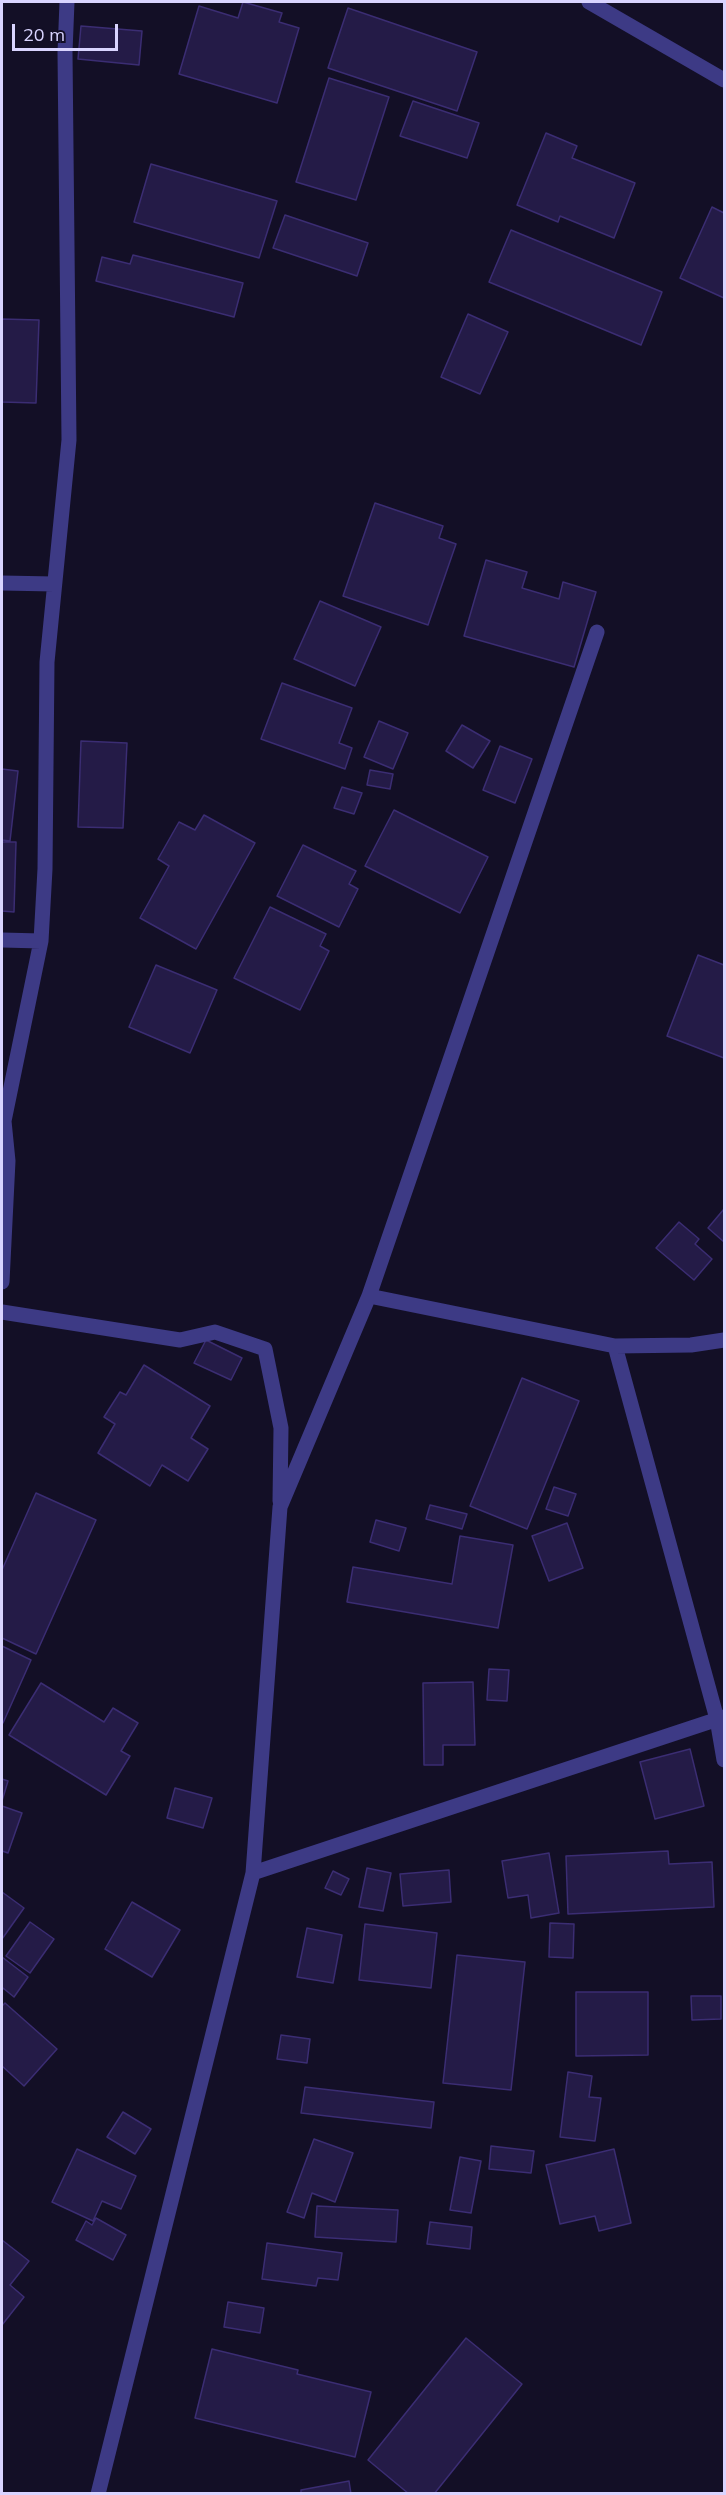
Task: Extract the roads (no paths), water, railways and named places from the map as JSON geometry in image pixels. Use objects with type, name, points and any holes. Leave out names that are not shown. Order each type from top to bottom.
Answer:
[{"type":"street","points":[[2,1282],[8,1161],[4,1121],[41,941],[45,869],[46,662],[69,440],[64,52],[67,2]]},
{"type":"street","points":[[589,2],[724,80]]},
{"type":"street","points":[[2,583],[54,584]]},
{"type":"street","points":[[280,1507],[369,1296],[597,632]]},
{"type":"street","points":[[2,940],[41,941]]},
{"type":"street","points":[[369,1296],[615,1346],[691,1345],[724,1340]]},
{"type":"street","points":[[2,1311],[180,1340],[215,1332],[265,1349],[280,1428],[280,1507],[253,1873],[98,2493]]},
{"type":"street","points":[[615,1346],[721,1718],[724,1760]]},
{"type":"street","points":[[253,1873],[721,1718]]}]
